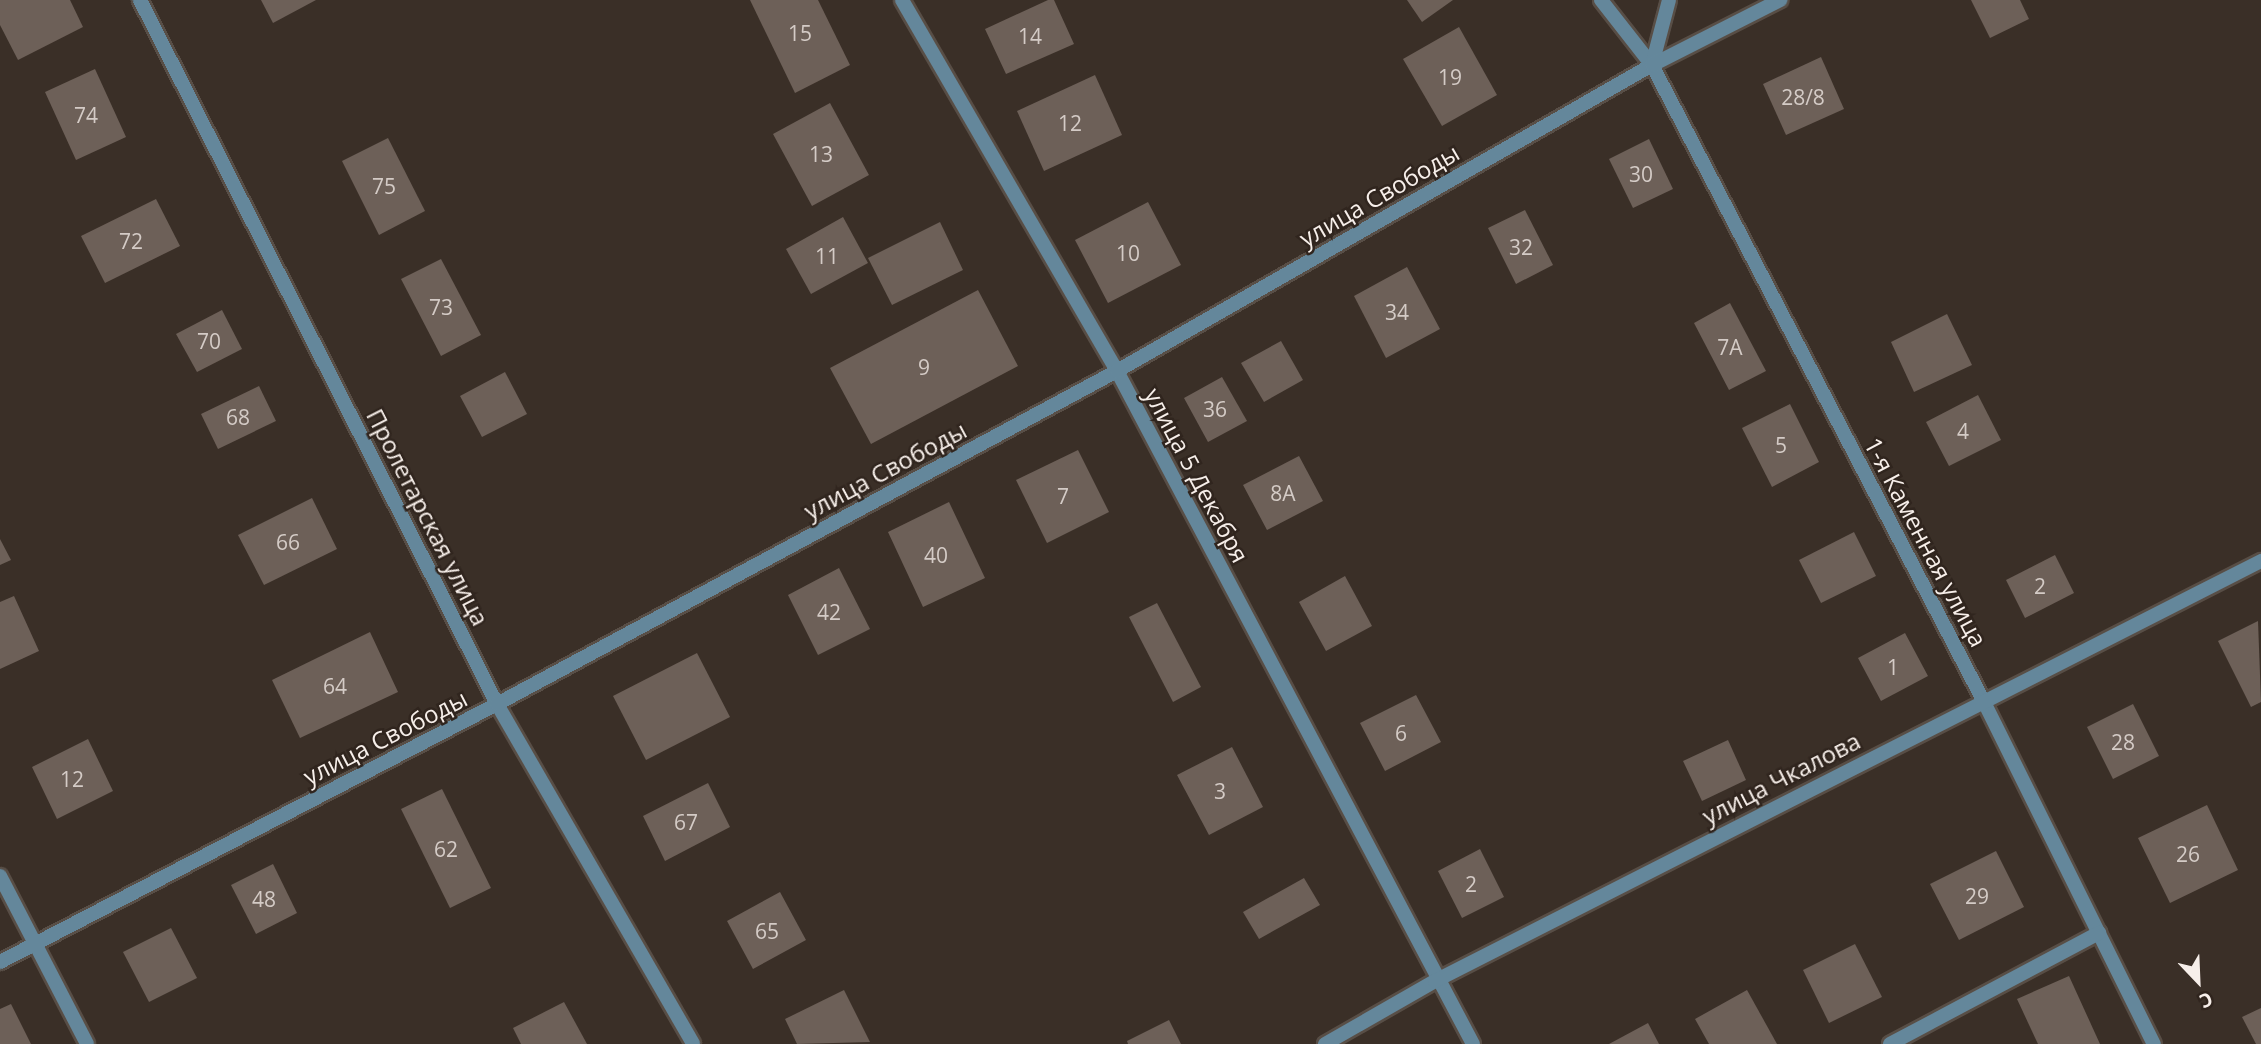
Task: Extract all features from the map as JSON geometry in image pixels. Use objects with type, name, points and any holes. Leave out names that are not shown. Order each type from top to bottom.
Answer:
[{"type":"street","name":"Пролетарская улица","points":[[140,0],[497,704],[693,1044]]},
{"type":"street","name":"улица 5 Декабря","points":[[902,0],[1117,371],[1436,981],[1473,1044]]},
{"type":"street","name":"1-я Каменная улица","points":[[1601,0],[1651,65],[1983,700],[2154,1044]]},
{"type":"street","points":[[1651,65],[1669,0]]},
{"type":"street","name":"улица Свободы","points":[[0,962],[497,704],[1117,371],[1651,65],[1780,0]]},
{"type":"street","name":"улица Чкалова","points":[[1325,1044],[1436,981],[1983,700],[2261,561]]},
{"type":"street","points":[[0,876],[87,1044]]},
{"type":"street","points":[[1890,1044],[2099,933]]},
{"type":"building","points":[[0,0],[70,0],[83,27],[18,60],[0,25]]},
{"type":"building","points":[[261,0],[316,0],[273,23]]},
{"type":"building","points":[[750,0],[818,0],[850,65],[795,93]]},
{"type":"building","points":[[1048,0],[1054,0],[1074,44],[1006,74],[985,29]]},
{"type":"building","points":[[1407,0],[1453,0],[1422,22]]},
{"type":"building","points":[[1971,0],[2020,0],[2029,19],[1990,38]]},
{"type":"building","points":[[1459,27],[1497,95],[1442,126],[1403,59]]},
{"type":"building","points":[[1821,57],[1844,109],[1786,135],[1763,84]]},
{"type":"building","points":[[95,69],[126,137],[76,160],[45,92]]},
{"type":"building","points":[[1095,75],[1122,135],[1044,171],[1017,111]]},
{"type":"building","points":[[830,103],[869,175],[812,206],[773,134]]},
{"type":"building","points":[[388,138],[425,211],[379,235],[342,161]]},
{"type":"building","points":[[1649,139],[1673,189],[1633,208],[1609,159]]},
{"type":"building","points":[[156,199],[180,246],[105,283],[81,236]]},
{"type":"building","points":[[1148,202],[1181,265],[1108,303],[1075,240]]},
{"type":"building","points":[[1525,210],[1553,265],[1516,284],[1488,228]]},
{"type":"building","points":[[843,217],[868,263],[811,294],[786,249]]},
{"type":"building","points":[[940,222],[963,270],[892,305],[868,258]]},
{"type":"building","points":[[441,259],[481,335],[441,356],[401,279]]},
{"type":"building","points":[[1407,267],[1440,329],[1386,358],[1354,296]]},
{"type":"building","points":[[978,290],[1018,366],[871,444],[830,368]]},
{"type":"building","points":[[1730,303],[1766,371],[1729,390],[1694,323]]},
{"type":"building","points":[[222,310],[242,349],[197,372],[176,334]]},
{"type":"building","points":[[1947,314],[1972,365],[1914,392],[1891,342]]},
{"type":"building","points":[[1281,341],[1303,380],[1264,402],[1241,363]]},
{"type":"building","points":[[505,372],[527,414],[482,437],[460,396]]},
{"type":"building","points":[[1222,377],[1247,421],[1208,442],[1184,398]]},
{"type":"building","points":[[259,386],[276,421],[218,449],[201,414]]},
{"type":"building","points":[[1978,395],[2001,440],[1949,466],[1926,422]]},
{"type":"building","points":[[1790,404],[1819,462],[1772,487],[1742,428]]},
{"type":"building","points":[[1078,450],[1109,512],[1047,543],[1016,480]]},
{"type":"building","points":[[1299,456],[1323,501],[1267,530],[1243,485]]},
{"type":"building","points":[[312,498],[337,549],[264,585],[238,535]]},
{"type":"building","points":[[949,502],[985,578],[923,607],[888,532]]},
{"type":"building","points":[[1854,532],[1876,576],[1821,603],[1799,560]]},
{"type":"building","points":[[0,539],[11,560],[0,565]]},
{"type":"building","points":[[2055,555],[2074,593],[2025,618],[2006,580]]},
{"type":"building","points":[[839,568],[870,629],[818,655],[788,595]]},
{"type":"building","points":[[1345,576],[1372,626],[1326,651],[1299,602]]},
{"type":"building","points":[[14,596],[39,651],[0,669],[0,602]]},
{"type":"building","points":[[1157,603],[1201,687],[1173,702],[1129,617]]},
{"type":"building","points":[[2258,621],[2261,702],[2251,707],[2218,641]]},
{"type":"building","points":[[370,632],[398,692],[300,738],[272,680]]},
{"type":"building","points":[[1905,633],[1928,676],[1881,701],[1858,658]]},
{"type":"building","points":[[697,653],[730,717],[646,760],[613,696]]},
{"type":"building","points":[[1416,695],[1441,742],[1385,771],[1360,723]]},
{"type":"building","points":[[2133,704],[2159,756],[2113,779],[2087,727]]},
{"type":"building","points":[[88,739],[113,791],[57,819],[32,767]]},
{"type":"building","points":[[1728,740],[1746,780],[1702,801],[1683,761]]},
{"type":"building","points":[[1232,747],[1263,807],[1209,835],[1177,775]]},
{"type":"building","points":[[708,783],[730,827],[665,861],[643,816]]},
{"type":"building","points":[[442,789],[491,888],[450,908],[401,809]]},
{"type":"building","points":[[2207,805],[2238,870],[2170,903],[2138,838]]},
{"type":"building","points":[[1480,849],[1504,897],[1462,918],[1438,871]]},
{"type":"building","points":[[1996,851],[2024,907],[1959,940],[1930,884]]},
{"type":"building","points":[[273,864],[297,913],[256,934],[231,885]]},
{"type":"building","points":[[1304,878],[1320,905],[1259,939],[1243,912]]},
{"type":"building","points":[[780,892],[806,940],[753,969],[727,921]]},
{"type":"building","points":[[171,928],[197,978],[149,1002],[123,952]]},
{"type":"building","points":[[1855,944],[1882,997],[1829,1023],[1803,970]]},
{"type":"building","points":[[2069,976],[2100,1044],[2038,1044],[2017,999]]},
{"type":"building","points":[[844,990],[870,1042],[797,1044],[785,1019]]},
{"type":"building","points":[[1747,990],[1777,1044],[1709,1044],[1695,1019]]},
{"type":"building","points":[[564,1002],[587,1044],[521,1044],[513,1028]]},
{"type":"building","points":[[11,1004],[31,1044],[0,1044],[0,1009]]},
{"type":"building","points":[[2261,1008],[2261,1044],[2256,1044],[2242,1017]]},
{"type":"building","points":[[1169,1020],[1181,1044],[1128,1044],[1127,1041]]},
{"type":"building","points":[[1648,1023],[1659,1044],[1609,1044]]}]
